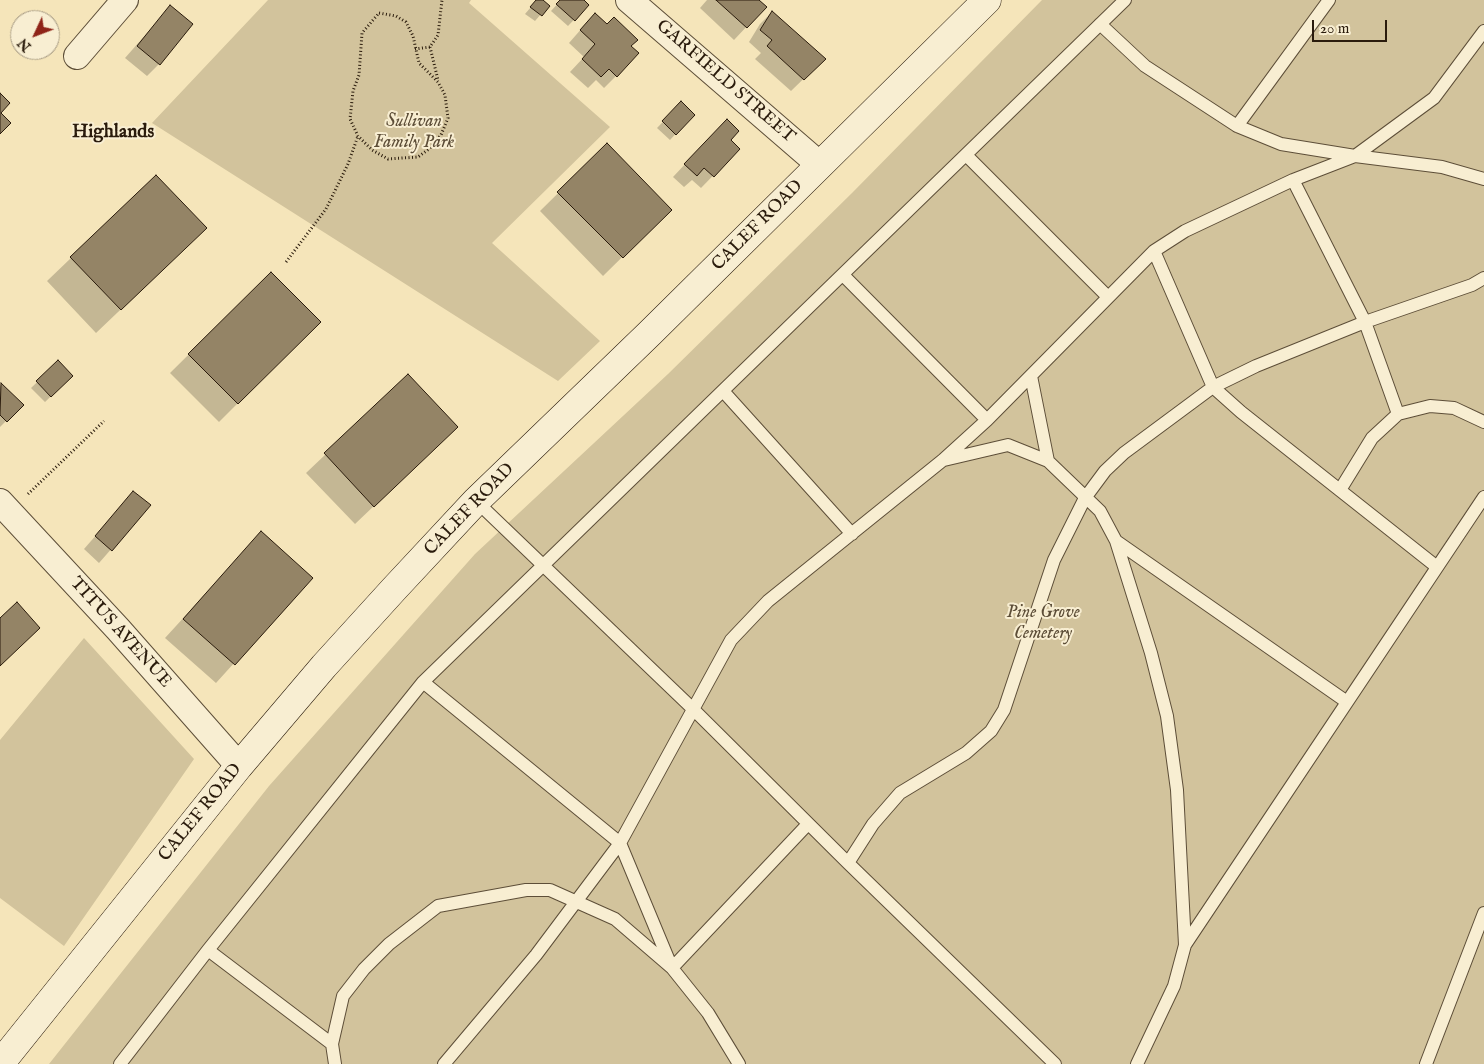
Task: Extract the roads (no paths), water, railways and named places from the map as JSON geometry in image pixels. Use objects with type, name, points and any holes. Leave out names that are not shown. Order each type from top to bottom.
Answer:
[{"type":"main road","name":"CALEF ROAD","points":[[0,1064],[239,766],[324,666],[476,501],[988,0]]},
{"type":"street","points":[[78,56],[125,0]]},
{"type":"street","name":"GARFIELD STREET","points":[[630,0],[820,165]]},
{"type":"street","name":"TITUS AVENUE","points":[[5,507],[118,629],[239,766]]},
{"type":"lane","points":[[120,1064],[208,950],[424,682],[1125,0]]},
{"type":"lane","points":[[1237,126],[1329,0]]},
{"type":"lane","points":[[1100,24],[1145,66],[1237,126],[1281,144],[1354,156],[1442,167],[1484,179]]},
{"type":"lane","points":[[444,1064],[536,955],[620,842],[731,640],[768,601],[943,460],[987,420],[1154,251],[1185,231],[1292,180],[1354,156],[1434,98],[1484,32]]},
{"type":"lane","points":[[966,155],[1108,297]]},
{"type":"lane","points":[[1292,180],[1365,322],[1398,414]]},
{"type":"lane","points":[[1154,251],[1213,387],[1437,567]]},
{"type":"lane","points":[[843,275],[987,420]]},
{"type":"lane","points":[[848,863],[874,824],[900,793],[966,754],[996,724],[1004,710],[1054,560],[1085,498],[1105,471],[1124,453],[1213,387],[1256,366],[1365,322],[1472,285],[1484,278]]},
{"type":"lane","points":[[1031,376],[1048,461]]},
{"type":"lane","points":[[723,391],[852,534]]},
{"type":"lane","points":[[1340,490],[1372,438],[1398,414],[1430,406],[1454,408],[1484,422]]},
{"type":"lane","points":[[943,460],[1008,445],[1048,461],[1100,511],[1116,542],[1151,653],[1167,716],[1177,790],[1185,945],[1174,986],[1137,1064]]},
{"type":"lane","points":[[1185,945],[1484,497]]},
{"type":"lane","points":[[476,501],[693,709],[808,824],[1055,1064]]},
{"type":"lane","points":[[1116,542],[1347,702]]},
{"type":"lane","points":[[424,682],[620,842],[672,968]]},
{"type":"lane","points":[[672,968],[808,824]]},
{"type":"lane","points":[[335,1064],[332,1044],[343,996],[364,969],[389,944],[438,906],[534,890],[550,890],[615,919],[672,968],[708,1013],[739,1064]]},
{"type":"lane","points":[[1426,1064],[1484,912]]},
{"type":"lane","points":[[208,950],[332,1044]]},
{"type":"district","name":"Highlands","points":[[113,133]]},
{"type":"park label","name":"Sullivan Family Park","points":[[414,132]]},
{"type":"park label","name":"Pine Grove Cemetery","points":[[1043,623]]}]
